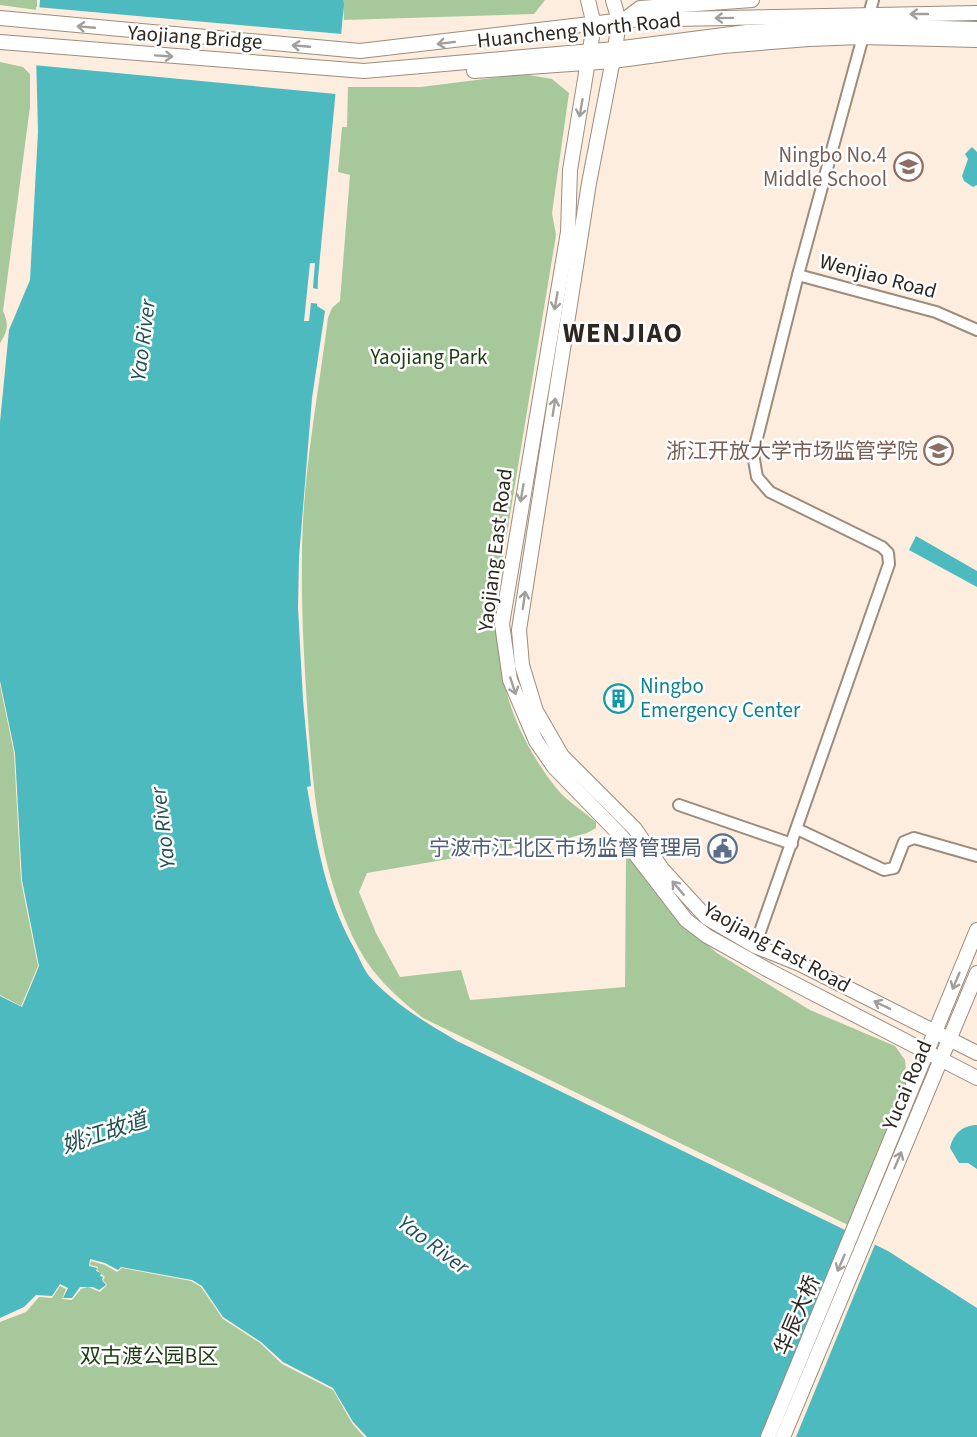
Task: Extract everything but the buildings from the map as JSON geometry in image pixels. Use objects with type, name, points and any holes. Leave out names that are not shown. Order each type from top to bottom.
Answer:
[{"type":"main road","points":[[588,0],[594,25]]},
{"type":"main road","points":[[612,0],[621,21],[640,8],[752,0]]},
{"type":"main road","name":"Huancheng North Road","points":[[364,71],[614,55],[747,32],[866,26],[977,13]]},
{"type":"main road","name":"Yaojiang Bridge","points":[[4,19],[360,51]]},
{"type":"main road","name":"Huancheng North Road","points":[[360,51],[621,21],[977,29]]},
{"type":"main road","name":"Yaojiang East Road","points":[[621,21],[589,183],[519,630],[522,665],[536,711],[562,756],[634,829],[662,869],[707,918],[755,946],[800,964],[977,1053]]},
{"type":"main road","name":"Yaojiang East Road","points":[[594,25],[570,170],[568,232],[502,624],[510,680],[536,741],[554,767],[623,838],[686,920],[707,936],[770,971],[977,1078]]},
{"type":"main road","points":[[866,26],[977,40]]},
{"type":"main road","name":"Yaojiang Bridge","points":[[0,42],[364,71]]},
{"type":"main road","name":"Yucai Road","points":[[870,1211],[926,1051],[977,930]]},
{"type":"main road","name":"Yucai Road","points":[[870,1211],[941,1058],[977,973]]},
{"type":"main road","points":[[783,1437],[870,1211]]},
{"type":"main road","name":"华辰大桥","points":[[768,1437],[870,1211]]},
{"type":"street","name":"Wenjiao Road","points":[[873,0],[798,274],[936,312],[977,330]]},
{"type":"street","points":[[755,946],[889,564],[888,554],[882,547],[770,492],[760,484],[753,469],[756,438],[798,274]]},
{"type":"street","points":[[679,806],[792,844]]},
{"type":"street","points":[[797,829],[884,870],[894,868],[904,842],[914,838],[977,856]]},
{"type":"green space","points":[[0,0],[37,0],[37,10],[0,5]]},
{"type":"green space","points":[[343,0],[545,0],[534,14],[344,20]]},
{"type":"green space","points":[[0,62],[23,67],[30,74],[30,107],[3,311],[7,327],[0,343]]},
{"type":"green space","name":"Yaojiang Park","points":[[523,74],[552,79],[569,93],[552,213],[556,235],[497,594],[498,648],[508,697],[527,743],[557,789],[596,822],[596,828],[565,839],[367,873],[359,892],[376,933],[400,977],[461,970],[470,1000],[625,987],[626,858],[623,850],[626,848],[677,919],[717,953],[810,1010],[895,1046],[905,1060],[907,1081],[848,1225],[423,1018],[388,987],[365,959],[347,923],[329,871],[314,790],[309,734],[303,624],[303,527],[308,467],[328,318],[332,308],[340,301],[350,175],[338,172],[342,127],[347,127],[348,87],[421,87]]},
{"type":"green space","points":[[0,685],[14,753],[21,881],[38,966],[21,1006],[0,995]]},
{"type":"green space","name":"双古渡公园B区","points":[[91,1261],[117,1272],[122,1268],[191,1281],[201,1287],[223,1319],[260,1343],[282,1364],[333,1390],[352,1423],[364,1437],[0,1437],[0,1322],[26,1312],[39,1297],[52,1298],[60,1286],[66,1289],[62,1299],[72,1300],[81,1289],[88,1287],[100,1292],[107,1285],[103,1280],[105,1277],[97,1270],[98,1267],[90,1265]]},
{"type":"water","points":[[40,0],[343,0],[318,278],[317,306],[325,311],[312,398],[299,557],[298,608],[311,786],[307,787],[314,829],[323,869],[336,909],[367,973],[399,1004],[457,1041],[888,1251],[977,1308],[977,1437],[367,1437],[353,1422],[333,1388],[283,1362],[261,1342],[223,1317],[202,1286],[192,1280],[121,1267],[118,1270],[90,1259],[89,1266],[97,1268],[96,1271],[101,1273],[100,1276],[103,1277],[102,1280],[106,1285],[99,1290],[93,1287],[80,1287],[72,1298],[63,1298],[68,1288],[60,1284],[52,1296],[36,1295],[24,1307],[0,1318],[0,996],[22,1007],[39,966],[22,880],[15,753],[0,681],[0,422],[9,330],[30,280],[38,132],[36,53]]},
{"type":"water","points":[[972,147],[977,152],[977,185],[973,187],[964,181],[962,176],[968,159],[965,154]]},
{"type":"water","points":[[916,536],[977,571],[977,587],[909,550]]},
{"type":"water","points":[[977,1125],[977,1169],[968,1163],[959,1163],[950,1148],[959,1131]]},
{"type":"pier","points":[[36,7],[342,34],[336,94],[33,65]]},
{"type":"pier","points":[[310,263],[315,263],[313,288],[321,290],[320,304],[311,303],[309,321],[304,321]]},
{"type":"pier","points":[[847,1228],[876,1242],[796,1437],[761,1437]]},
{"type":"place","name":"Ningbo No.4 Middle School","points":[[908,167]]},
{"type":"place","name":"浙江开放大学市场监管学院","points":[[939,451]]},
{"type":"place","name":"Ningbo Emergency Center","points":[[619,698]]},
{"type":"place","name":"宁波市江北区市场监督管理局","points":[[723,848]]},
{"type":"district","name":"WENJIAO","points":[[623,333]]},
{"type":"water label","name":"Yao River","points":[[142,340]]},
{"type":"water label","name":"Yao River","points":[[162,828]]},
{"type":"water label","name":"姚江故道","points":[[104,1132]]},
{"type":"water label","name":"Yao River","points":[[434,1244]]}]
